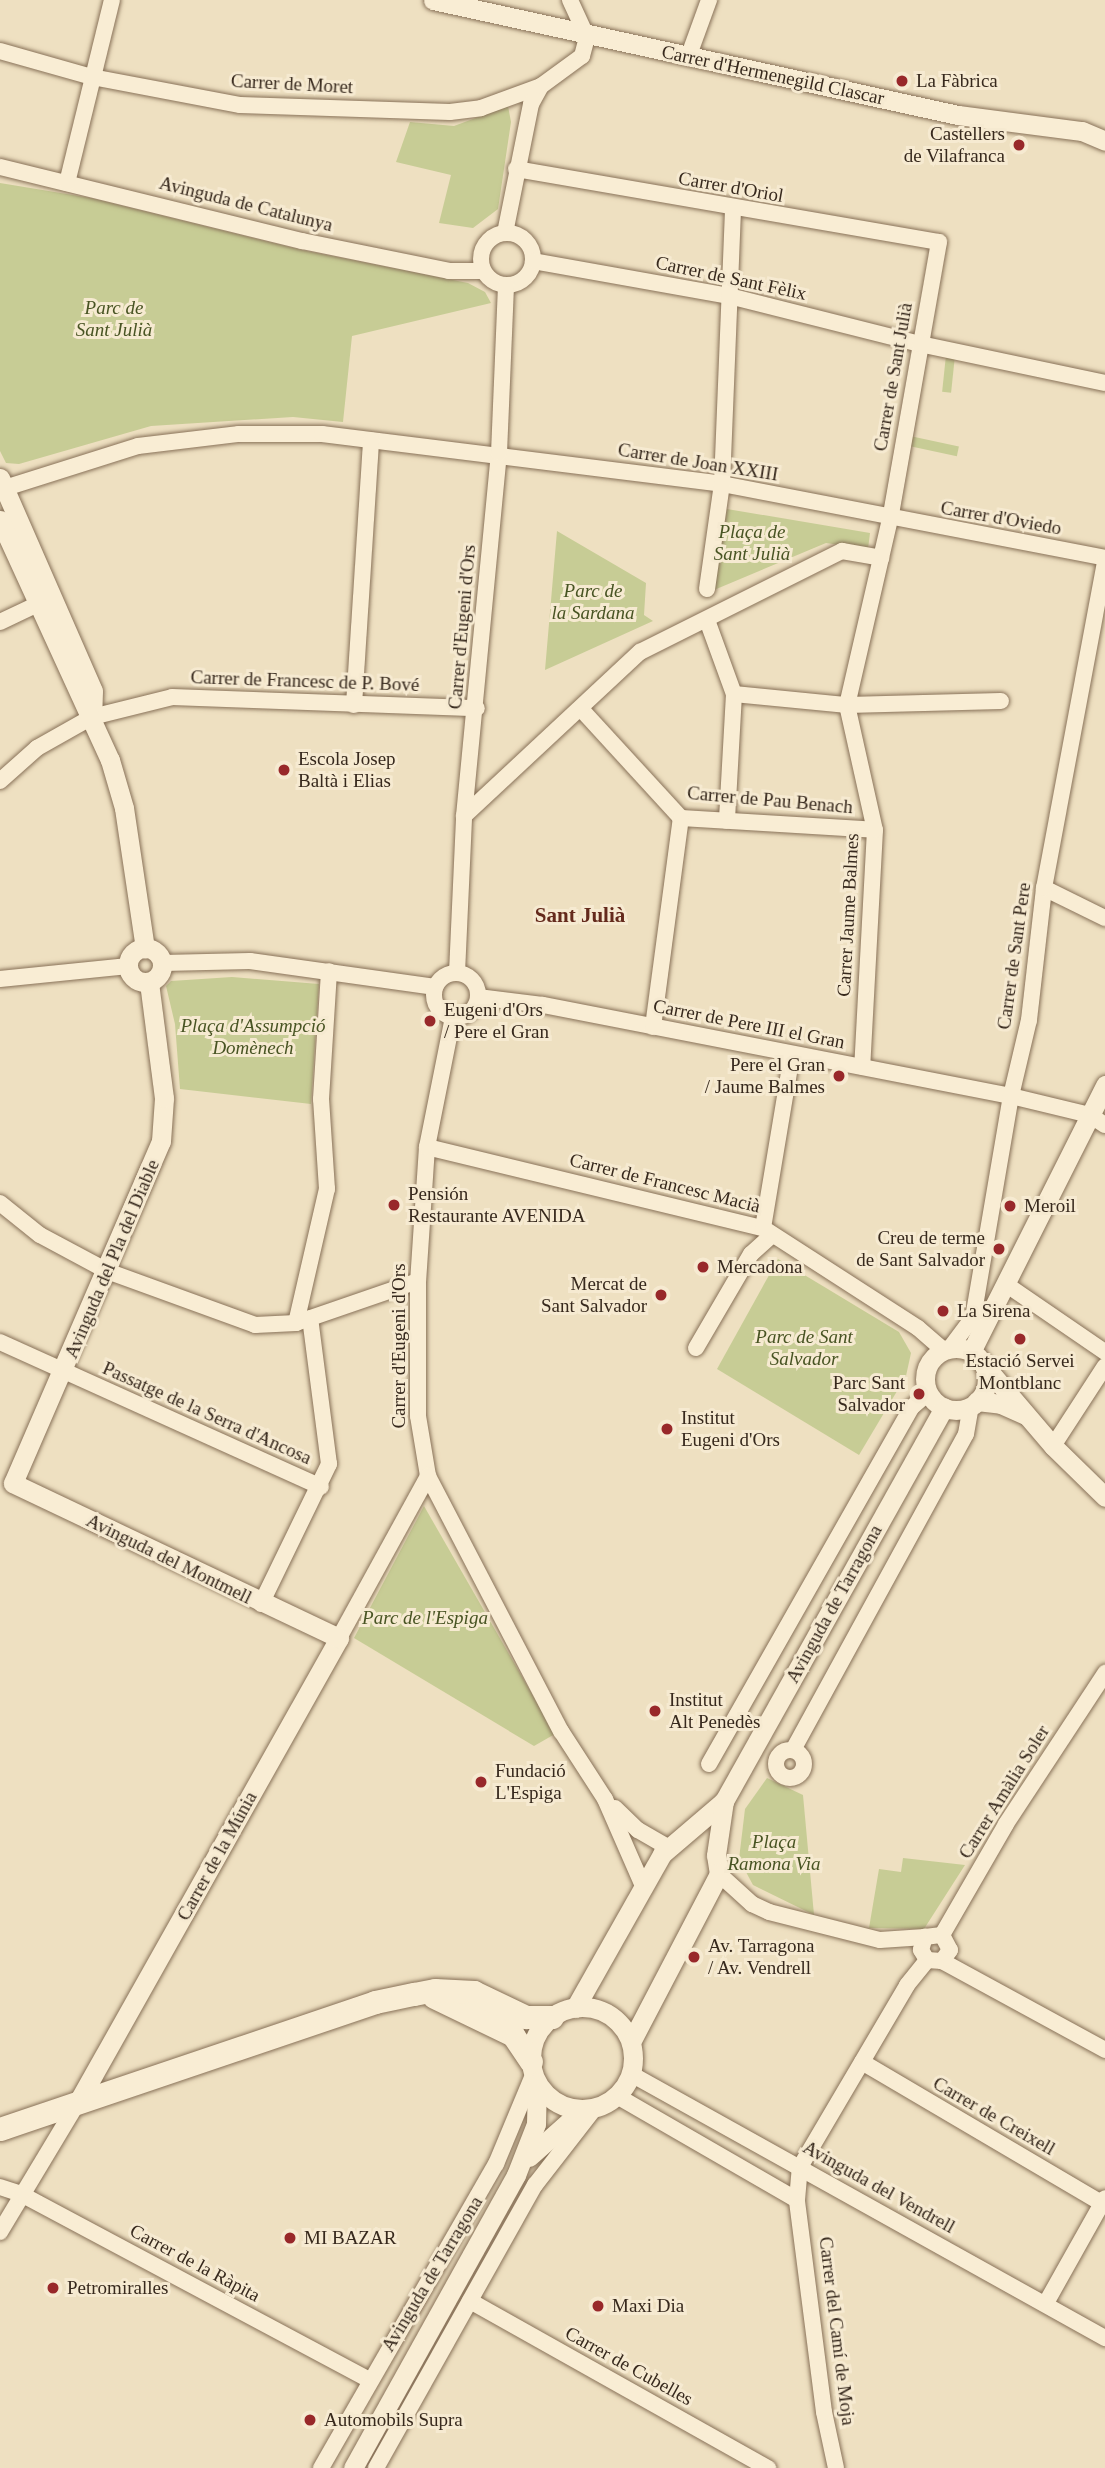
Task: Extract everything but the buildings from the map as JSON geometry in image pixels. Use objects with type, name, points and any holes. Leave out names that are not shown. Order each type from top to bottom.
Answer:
[{"type":"main road","points":[[0,2129],[375,2002],[414,1994],[435,1990],[474,1992],[526,2017],[552,2017]]},
{"type":"main road","points":[[414,1994],[455,2003],[513,2035],[534,2074]]},
{"type":"street","points":[[67,183],[112,0]]},
{"type":"street","name":"Carrer d'Hermenegild Clascar","points":[[433,0],[587,37],[690,55],[958,115],[1082,131],[1105,141]]},
{"type":"street","points":[[570,0],[587,37]]},
{"type":"street","points":[[690,55],[709,0]]},
{"type":"street","name":"Carrer de Moret","points":[[0,51],[92,76],[240,105],[450,112],[481,108],[541,86],[582,56],[587,37]]},
{"type":"street","points":[[505,233],[531,104],[541,86]]},
{"type":"street","name":"Avinguda de Catalunya","points":[[0,167],[302,241],[449,271],[483,271]]},
{"type":"street","name":"Carrer d'Oriol","points":[[516,169],[733,210],[939,242]]},
{"type":"street","points":[[707,589],[722,484],[733,210]]},
{"type":"street","points":[[505,233],[522,237],[533,261],[527,276],[506,285],[483,271],[483,248],[490,238],[505,233]]},
{"type":"street","name":"Carrer de Sant Julià","points":[[890,520],[939,242]]},
{"type":"street","name":"Carrer de Sant Fèlix","points":[[533,261],[729,296],[920,344],[1105,383]]},
{"type":"street","name":"Carrer d'Eugeni d'Ors","points":[[457,973],[464,816],[477,708],[499,453],[506,285]]},
{"type":"street","name":"Carrer de Joan XXIII","points":[[3,483],[138,446],[239,435],[322,434],[499,453],[722,484],[890,520]]},
{"type":"street","points":[[354,705],[371,441]]},
{"type":"street","points":[[3,483],[93,691],[92,716]]},
{"type":"street","points":[[0,520],[40,603],[78,696],[92,716],[124,808],[145,948]]},
{"type":"street","name":"Carrer Jaume Balmes","points":[[862,1068],[875,830],[847,705],[890,520]]},
{"type":"street","name":"Carrer d'Oviedo","points":[[890,520],[1105,560]]},
{"type":"street","points":[[464,816],[640,652],[842,551],[881,558]]},
{"type":"street","name":"Carrer de Sant Pere","points":[[946,1349],[972,1318],[1011,1097],[1029,1020],[1044,888],[1105,560]]},
{"type":"street","points":[[0,622],[40,603]]},
{"type":"street","points":[[707,620],[734,694],[727,821]]},
{"type":"street","points":[[734,694],[847,705],[1002,701]]},
{"type":"street","name":"Carrer de Francesc de P. Bové","points":[[0,781],[37,748],[92,716],[173,697],[477,708]]},
{"type":"street","name":"Carrer de Pau Benach","points":[[581,709],[681,818],[875,830]]},
{"type":"street","points":[[653,1027],[681,818]]},
{"type":"street","points":[[1044,888],[1105,918]]},
{"type":"street","points":[[145,948],[156,951],[163,963],[159,975],[149,982],[134,978],[128,966],[135,950],[145,948]]},
{"type":"street","points":[[163,963],[250,961],[435,987]]},
{"type":"street","points":[[0,979],[128,966]]},
{"type":"street","points":[[261,1604],[321,1487],[329,1464],[303,1320],[327,1189],[321,1099],[329,971]]},
{"type":"street","points":[[457,973],[473,982],[478,997],[470,1012],[453,1017],[436,1005],[435,987],[440,979],[457,973]]},
{"type":"street","name":"Avinguda del Pla del Diable","points":[[7,1480],[64,1372],[161,1141],[164,1098],[149,982]]},
{"type":"street","name":"Carrer de Pere III el Gran","points":[[478,997],[653,1027],[1011,1097],[1098,1120]]},
{"type":"street","name":"Carrer d'Eugeni d'Ors","points":[[453,1017],[427,1147],[418,1281],[418,1416],[428,1476],[561,1731],[605,1799],[643,1886]]},
{"type":"street","points":[[696,1348],[751,1254],[767,1232],[792,1055]]},
{"type":"street","points":[[974,1403],[986,1384],[977,1358],[1007,1285],[1098,1120],[1105,1085]]},
{"type":"street","name":"Carrer de Francesc Macià","points":[[427,1147],[767,1232],[918,1328],[946,1349]]},
{"type":"street","points":[[0,1203],[40,1235],[107,1272],[255,1325],[303,1320],[418,1281]]},
{"type":"street","points":[[1007,1285],[1105,1352]]},
{"type":"street","name":"Passatge de la Serra d'Ancosa","points":[[0,1342],[321,1487]]},
{"type":"street","points":[[1030,1417],[1000,1404],[974,1403],[944,1407],[928,1393],[925,1374],[946,1349],[977,1358],[1030,1417],[1053,1446],[1105,1497]]},
{"type":"street","points":[[1053,1446],[1105,1366]]},
{"type":"street","name":"Avinguda de Tarragona","points":[[709,1763],[912,1408],[928,1393]]},
{"type":"street","name":"Avinguda de Tarragona","points":[[793,1750],[966,1434],[974,1403]]},
{"type":"street","name":"Avinguda de Tarragona","points":[[575,2008],[643,1886],[675,1843],[724,1801],[944,1407]]},
{"type":"street","name":"Carrer de la Múnia","points":[[0,2232],[78,2102],[428,1476]]},
{"type":"street","name":"Avinguda del Montmell","points":[[7,1480],[261,1604],[339,1638]]},
{"type":"street","name":"Carrer Amàlia Soler","points":[[942,1935],[1006,1824],[1105,1673]]},
{"type":"street","name":"Carrer d'Eugeni d'Ors","points":[[605,1799],[638,1830],[675,1843]]},
{"type":"street","name":"Avinguda de Tarragona","points":[[631,2042],[717,1865],[724,1801]]},
{"type":"street","points":[[617,2096],[797,2200],[800,2167],[862,2062],[934,1961],[950,1950],[942,1935],[880,1940],[769,1912],[752,1904],[699,1843],[675,1843]]},
{"type":"street","points":[[925,1937],[920,1950],[934,1961],[1105,2050]]},
{"type":"street","points":[[376,2468],[535,2185],[589,2109],[617,2096],[631,2074],[631,2042],[609,2015],[575,2008],[552,2017],[533,2045],[534,2074],[556,2103],[589,2109]]},
{"type":"street","name":"Carrer de Creixell","points":[[862,2062],[1104,2202]]},
{"type":"street","name":"Avinguda de Tarragona","points":[[354,2468],[516,2175],[536,2124],[534,2074]]},
{"type":"street","name":"Avinguda de Tarragona","points":[[321,2468],[369,2380],[496,2164],[534,2074]]},
{"type":"street","name":"Avinguda del Vendrell","points":[[631,2074],[1105,2338]]},
{"type":"street","name":"Avinguda de Tarragona","points":[[516,2175],[541,2143],[589,2109]]},
{"type":"street","name":"Carrer de la Ràpita","points":[[0,2188],[21,2194],[369,2380]]},
{"type":"street","name":"Carrer del Camí de Moja","points":[[797,2200],[824,2412],[836,2468]]},
{"type":"street","points":[[1046,2303],[1104,2202]]},
{"type":"street","name":"Carrer de Cubelles","points":[[470,2301],[763,2467]]},
{"type":"green space","points":[[508,106],[511,122],[498,209],[473,228],[439,223],[451,175],[396,162],[410,122],[454,126]]},
{"type":"green space","name":"Parc de Sant Julià","points":[[0,183],[91,198],[302,250],[468,283],[485,292],[491,303],[352,336],[343,422],[293,417],[151,426],[19,464],[6,463],[0,451]]},
{"type":"green space","points":[[946,355],[955,356],[951,393],[942,392]]},
{"type":"green space","points":[[910,436],[959,446],[957,456],[908,446]]},
{"type":"green space","name":"Plaça de Sant Julià","points":[[727,509],[870,533],[868,549],[826,543],[714,590]]},
{"type":"green space","name":"Parc de la Sardana","points":[[557,531],[646,583],[644,615],[653,621],[545,670]]},
{"type":"green space","name":"Plaça d'Assumpció Domènech","points":[[232,977],[319,984],[311,1104],[180,1089],[175,1024],[166,986],[171,981]]},
{"type":"green space","name":"Parc de Sant Salvador","points":[[778,1259],[899,1332],[911,1353],[906,1376],[859,1455],[717,1369]]},
{"type":"green space","name":"Parc de l'Espiga","points":[[424,1506],[555,1734],[534,1746],[354,1638]]},
{"type":"green space","name":"Plaça Ramona Via","points":[[767,1778],[803,1795],[814,1915],[753,1885],[739,1859],[745,1809]]},
{"type":"green space","points":[[903,1858],[965,1865],[924,1929],[869,1928],[879,1869],[901,1872]]},
{"type":"place","name":"La Fàbrica","points":[[902,81]]},
{"type":"place","name":"Castellers de Vilafranca","points":[[1019,145]]},
{"type":"place","name":"Escola Josep Baltà i Elias","points":[[284,770]]},
{"type":"place","name":"Eugeni d'Ors / Pere el Gran","points":[[430,1021]]},
{"type":"place","name":"Pere el Gran / Jaume Balmes","points":[[839,1076]]},
{"type":"place","name":"Pensión Restaurante AVENIDA","points":[[394,1205]]},
{"type":"place","name":"Meroil","points":[[1010,1206]]},
{"type":"place","name":"Creu de terme de Sant Salvador","points":[[999,1249]]},
{"type":"place","name":"Mercadona","points":[[703,1267]]},
{"type":"place","name":"Mercat de Sant Salvador","points":[[661,1295]]},
{"type":"place","name":"La Sirena","points":[[943,1311]]},
{"type":"place","name":"Estació Servei Montblanc","points":[[1020,1339]]},
{"type":"place","name":"Parc Sant Salvador","points":[[919,1394]]},
{"type":"place","name":"Institut Eugeni d'Ors","points":[[667,1429]]},
{"type":"place","name":"Institut Alt Penedès","points":[[655,1711]]},
{"type":"place","name":"Fundació L'Espiga","points":[[481,1782]]},
{"type":"place","name":"Av. Tarragona / Av. Vendrell","points":[[694,1957]]},
{"type":"place","name":"MI BAZAR","points":[[290,2238]]},
{"type":"place","name":"Petromiralles","points":[[53,2288]]},
{"type":"place","name":"Maxi Dia","points":[[598,2306]]},
{"type":"place","name":"Automobils Supra","points":[[310,2420]]},
{"type":"district","name":"Sant Julià","points":[[580,915]]}]
